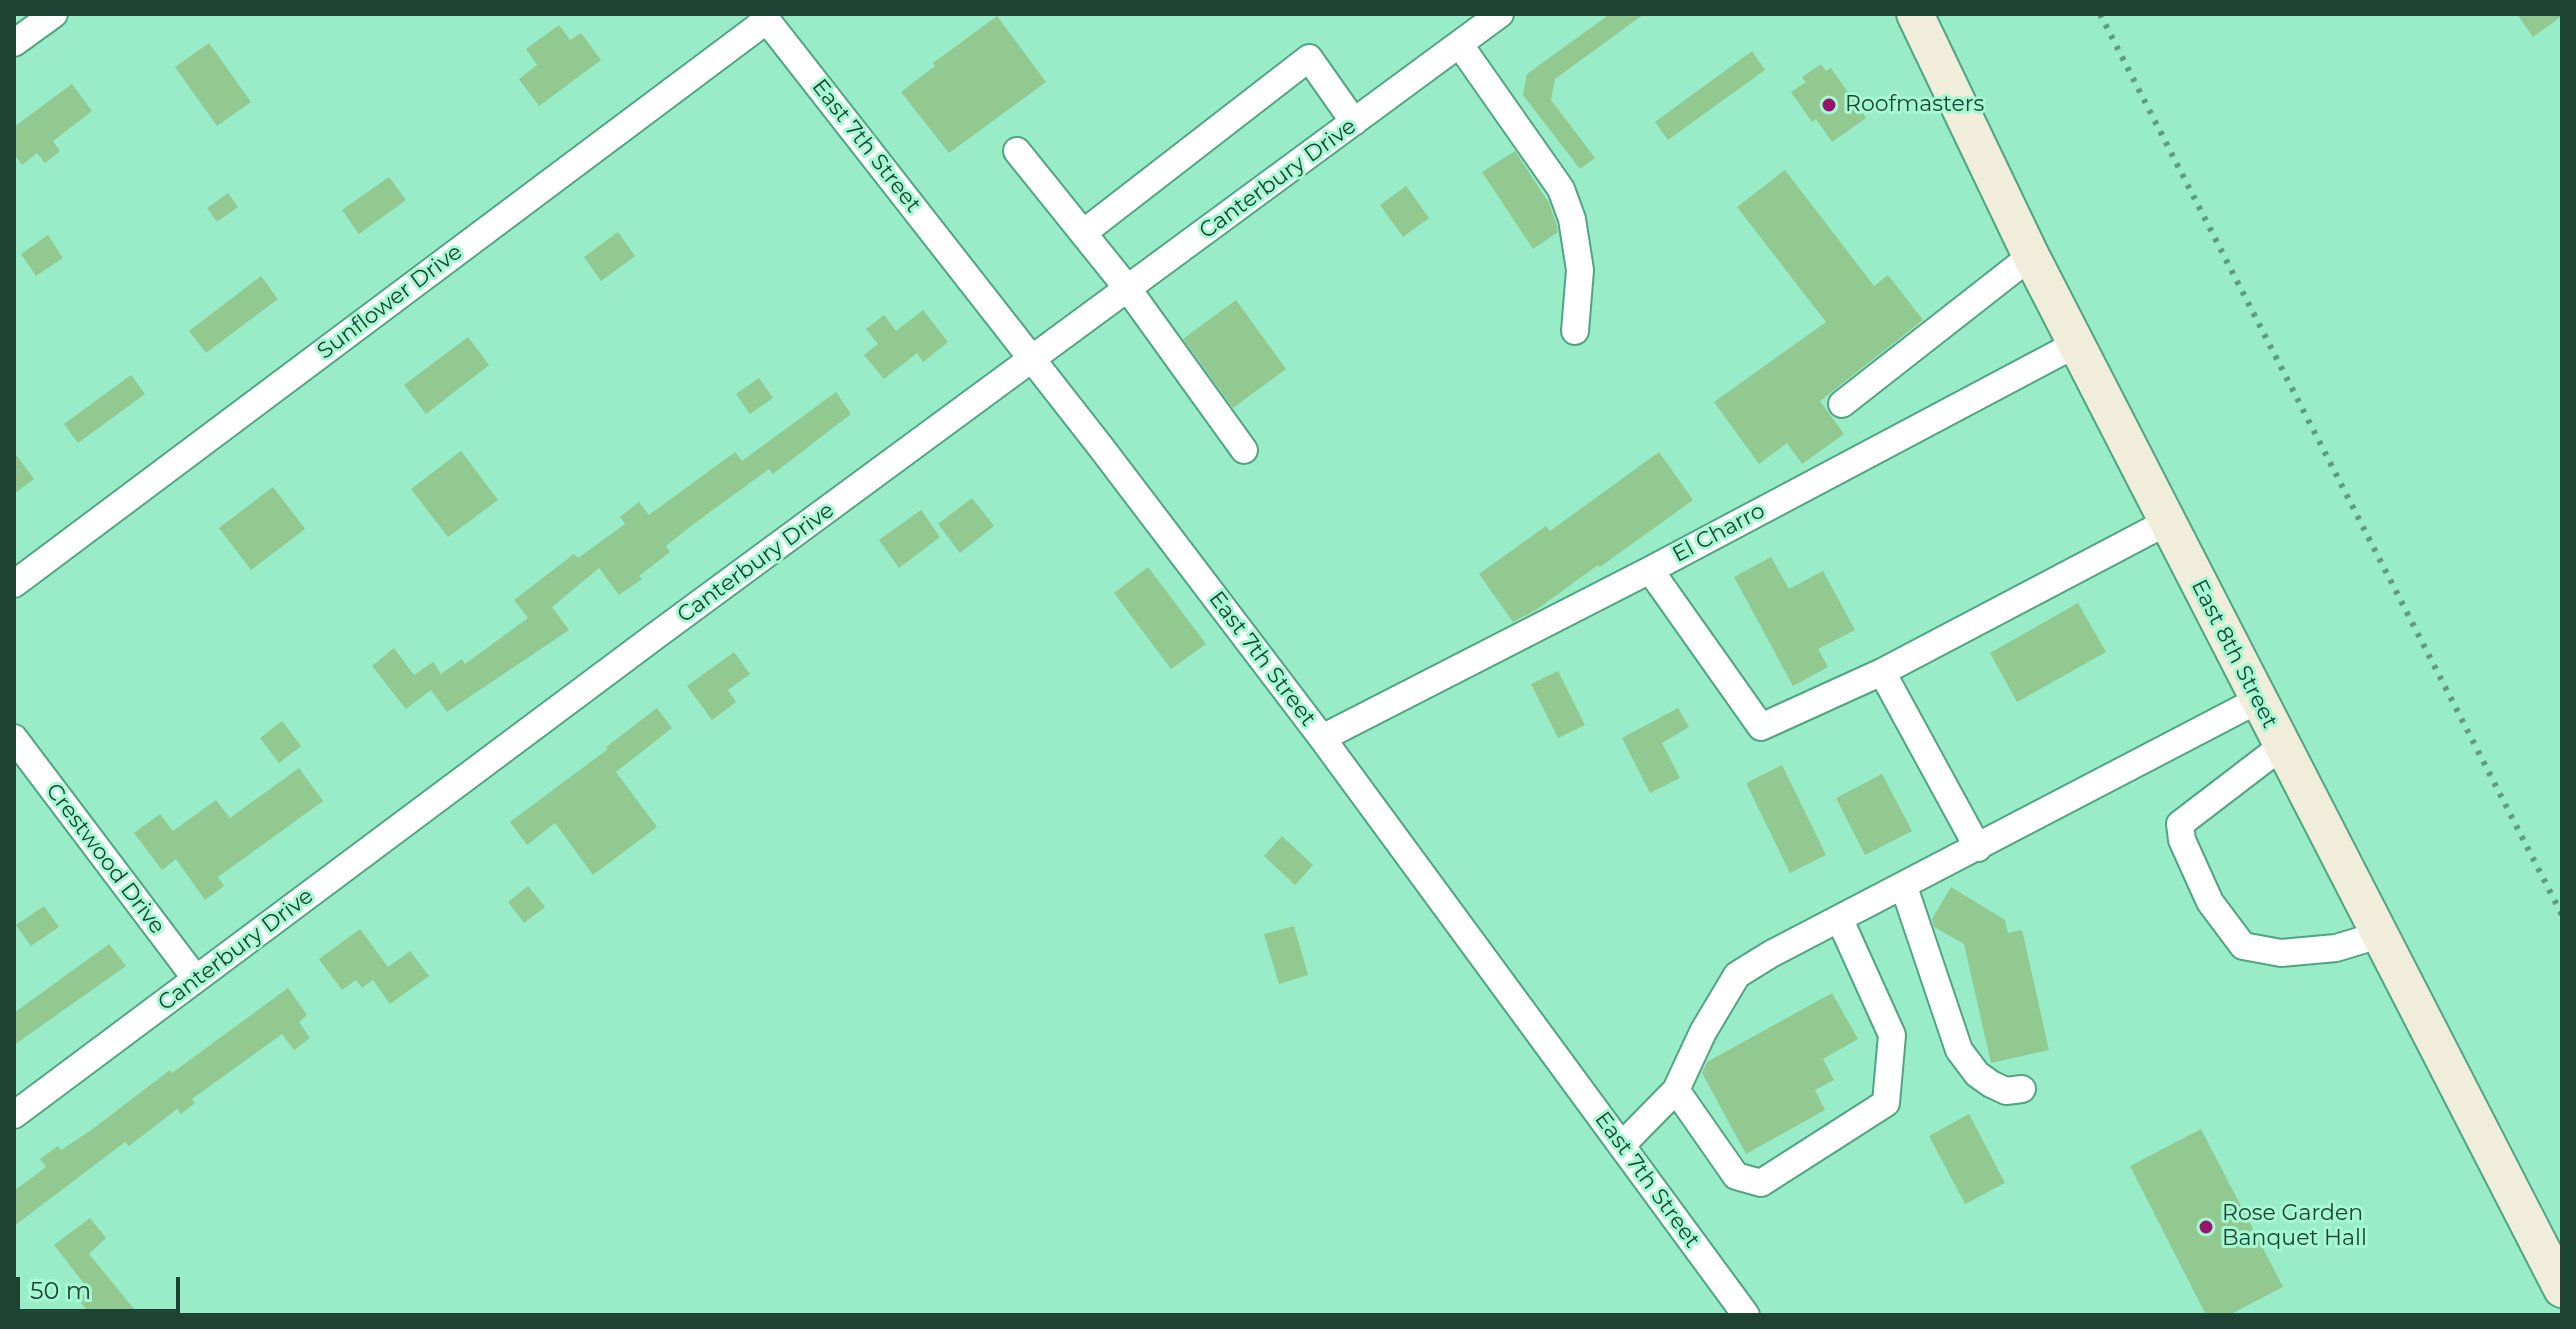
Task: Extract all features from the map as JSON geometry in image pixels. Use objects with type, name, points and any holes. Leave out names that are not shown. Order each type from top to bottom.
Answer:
[{"type":"main road","name":"East 8th Street","points":[[1915,14],[2031,256],[2562,1289]]},
{"type":"street","points":[[14,43],[54,14]]},
{"type":"street","name":"Canterbury Drive","points":[[14,1115],[658,634],[1500,14]]},
{"type":"street","name":"East 7th Street","points":[[765,17],[1322,738],[1746,1315]]},
{"type":"street","name":"Sunflower Drive","points":[[14,584],[765,17]]},
{"type":"street","points":[[1460,45],[1561,189],[1572,219],[1580,270],[1575,331]]},
{"type":"street","points":[[1083,233],[1309,58],[1354,122]]},
{"type":"street","points":[[1017,151],[1128,289],[1244,450]]},
{"type":"street","points":[[1842,404],[2031,256]]},
{"type":"street","name":"El Charro","points":[[1882,672],[1761,727],[1650,570],[2076,344]]},
{"type":"street","points":[[1978,848],[1882,672],[2167,522]]},
{"type":"street","points":[[1322,738],[1650,570]]},
{"type":"street","points":[[1622,1145],[1676,1090],[1703,1032],[1737,975],[1771,954],[2258,700]]},
{"type":"street","name":"Crestwood Drive","points":[[14,738],[196,979]]},
{"type":"street","points":[[2282,746],[2180,824],[2182,840],[2210,902],[2243,946],[2281,953],[2336,948],[2379,935]]},
{"type":"street","points":[[1904,887],[1959,1050],[1977,1074],[1991,1084],[2006,1091],[2022,1089]]},
{"type":"street","points":[[1676,1090],[1736,1176],[1761,1183],[1886,1103],[1892,1035],[1840,920]]},
{"type":"building","points":[[1610,14],[1644,14],[1555,79],[1551,100],[1595,158],[1580,169],[1523,95],[1527,74]]},
{"type":"building","points":[[2517,14],[2562,14],[2562,16],[2533,37]]},
{"type":"building","points":[[997,16],[1046,82],[949,153],[901,92],[935,66],[933,63]]},
{"type":"building","points":[[559,25],[570,40],[581,33],[601,60],[539,106],[519,79],[537,65],[526,49]]},
{"type":"building","points":[[209,43],[251,102],[217,126],[175,67]]},
{"type":"building","points":[[1752,51],[1765,70],[1668,140],[1655,122]]},
{"type":"building","name":"Roofmasters","points":[[1821,64],[1826,71],[1831,68],[1866,118],[1832,142],[1816,119],[1812,122],[1791,92],[1806,82],[1802,77]]},
{"type":"building","points":[[72,84],[92,111],[53,141],[60,151],[45,163],[37,153],[22,165],[14,154],[14,127]]},
{"type":"building","points":[[1515,151],[1549,203],[1558,232],[1533,249],[1482,172]]},
{"type":"building","points":[[1785,170],[1874,286],[1888,275],[1923,320],[1820,401],[1844,434],[1802,464],[1787,443],[1759,464],[1714,402],[1826,322],[1737,207]]},
{"type":"building","points":[[389,177],[406,200],[359,234],[342,210]]},
{"type":"building","points":[[1406,186],[1429,218],[1403,237],[1380,205]]},
{"type":"building","points":[[228,193],[238,207],[217,222],[207,208]]},
{"type":"building","points":[[618,232],[635,256],[601,281],[584,257]]},
{"type":"building","points":[[48,235],[63,258],[36,276],[21,254]]},
{"type":"building","points":[[261,276],[278,299],[206,353],[189,331]]},
{"type":"building","points":[[1236,300],[1286,369],[1233,408],[1183,339]]},
{"type":"building","points":[[923,310],[948,342],[923,362],[917,353],[884,379],[864,355],[878,344],[866,329],[884,315],[896,331]]},
{"type":"building","points":[[468,337],[489,365],[426,414],[404,385]]},
{"type":"building","points":[[131,375],[145,394],[78,443],[64,424]]},
{"type":"building","points":[[759,378],[773,398],[750,414],[736,394]]},
{"type":"building","points":[[836,392],[851,414],[773,474],[769,469],[695,523],[666,546],[670,552],[639,576],[642,579],[619,595],[599,568],[552,607],[569,630],[447,712],[431,690],[406,709],[372,666],[394,648],[414,675],[433,662],[441,674],[462,659],[465,664],[528,618],[514,600],[574,554],[578,558],[625,524],[620,517],[639,502],[649,515],[735,452],[742,461]]},
{"type":"building","points":[[461,451],[498,500],[448,537],[411,489]]},
{"type":"building","points":[[14,452],[34,479],[14,494]]},
{"type":"building","points":[[1659,452],[1693,500],[1600,567],[1598,565],[1536,610],[1513,622],[1479,574],[1546,526],[1550,531]]},
{"type":"building","points":[[273,487],[305,529],[251,570],[219,528]]},
{"type":"building","points":[[972,498],[994,526],[960,553],[938,524]]},
{"type":"building","points":[[921,510],[940,537],[899,568],[879,540]]},
{"type":"building","points":[[1771,557],[1789,589],[1823,571],[1855,630],[1818,649],[1828,667],[1793,686],[1734,577]]},
{"type":"building","points":[[1148,567],[1206,644],[1171,669],[1114,593]]},
{"type":"building","points":[[2078,603],[2106,652],[2017,702],[1990,653]]},
{"type":"building","points":[[734,652],[750,674],[728,690],[736,702],[712,720],[687,686]]},
{"type":"building","points":[[1558,671],[1585,725],[1558,738],[1531,684]]},
{"type":"building","points":[[657,708],[672,728],[616,772],[657,827],[593,875],[555,823],[527,845],[510,822]]},
{"type":"building","points":[[1678,708],[1689,727],[1662,743],[1680,778],[1650,793],[1622,738]]},
{"type":"building","points":[[282,721],[301,746],[279,763],[260,738]]},
{"type":"building","points":[[1782,765],[1826,855],[1790,873],[1746,783]]},
{"type":"building","points":[[299,768],[323,801],[218,877],[224,886],[205,900],[176,859],[162,870],[134,833],[160,814],[173,831],[216,800],[230,818]]},
{"type":"building","points":[[1882,774],[1912,831],[1865,855],[1836,798]]},
{"type":"building","points":[[1282,836],[1313,865],[1295,885],[1264,856]]},
{"type":"building","points":[[528,886],[545,907],[524,923],[508,902]]},
{"type":"building","points":[[1951,887],[2005,920],[2008,933],[2022,930],[2049,1050],[1991,1063],[1964,944],[1934,927],[1932,919]]},
{"type":"building","points":[[44,906],[59,927],[31,946],[16,925]]},
{"type":"building","points":[[1294,926],[1308,975],[1279,984],[1264,934]]},
{"type":"building","points":[[360,929],[388,967],[410,951],[429,976],[390,1004],[373,980],[362,988],[356,980],[342,990],[319,959]]},
{"type":"building","points":[[109,944],[126,966],[14,1045],[14,1013]]},
{"type":"building","points":[[288,988],[307,1015],[299,1022],[310,1038],[294,1050],[282,1034],[192,1099],[195,1103],[181,1114],[177,1109],[129,1146],[125,1142],[14,1226],[14,1191],[46,1167],[40,1159],[58,1146],[61,1150],[90,1131],[170,1070],[172,1073]]},
{"type":"building","points":[[1832,993],[1858,1039],[1823,1059],[1834,1080],[1815,1090],[1825,1110],[1746,1154],[1702,1073],[1707,1062]]},
{"type":"building","points":[[1969,1114],[2005,1183],[1965,1204],[1929,1136]]},
{"type":"building","name":"Rose Garden Banquet Hall","points":[[2201,1129],[2283,1287],[2229,1315],[2206,1315],[2130,1166]]},
{"type":"building","points":[[90,1218],[106,1238],[89,1254],[139,1315],[91,1315],[78,1299],[89,1290],[54,1245]]},
{"type":"railway","points":[[2100,14],[2562,915]]},
{"type":"place","name":"Roofmasters","points":[[1829,105]]},
{"type":"place","name":"Rose Garden Banquet Hall","points":[[2206,1227]]}]
